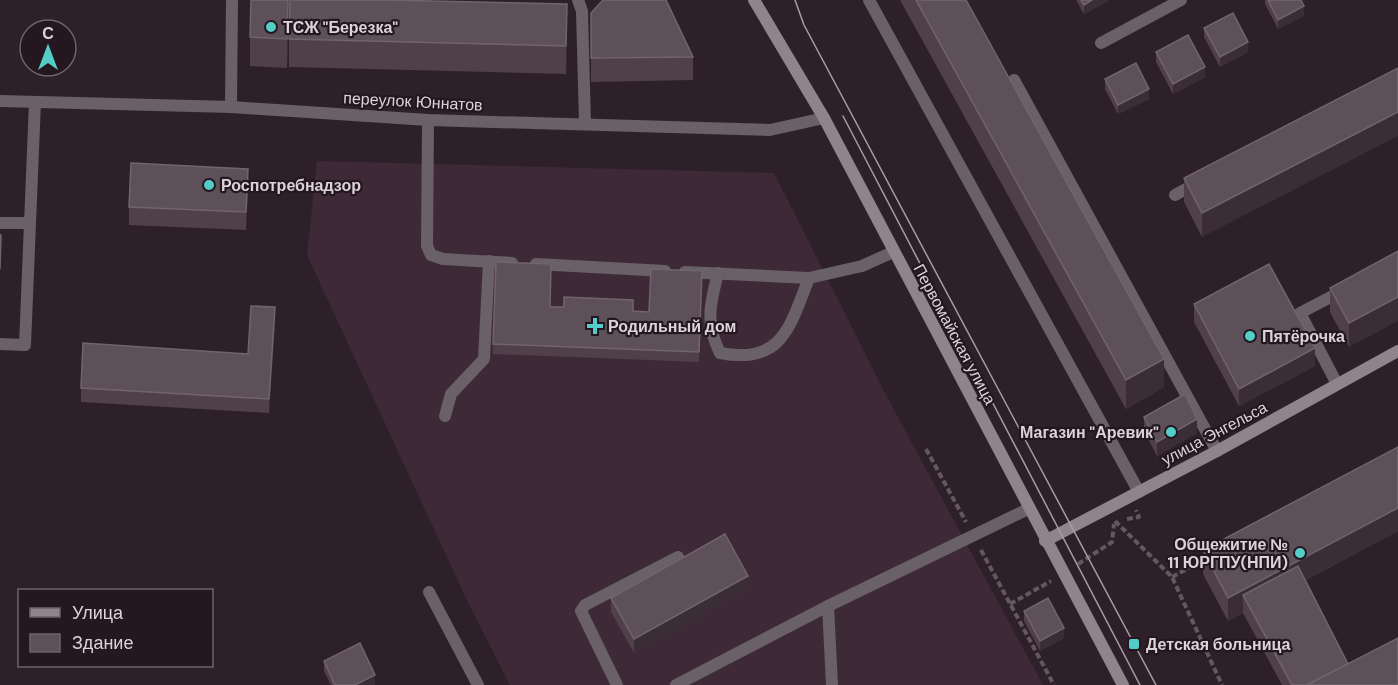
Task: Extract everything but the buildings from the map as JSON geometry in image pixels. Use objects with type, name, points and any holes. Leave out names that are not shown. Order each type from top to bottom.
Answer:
[{"type":"main road","name":"Первомайская улица","points":[[754,0],[824,118],[1028,509],[1123,685]]},
{"type":"main road","name":"улица Энгельса","points":[[1045,541],[1217,451],[1398,351]]},
{"type":"street","points":[[231,107],[232,0]]},
{"type":"street","points":[[578,0],[582,11],[585,124]]},
{"type":"street","points":[[869,0],[1139,492]]},
{"type":"street","points":[[1101,43],[1181,0]]},
{"type":"street","points":[[1014,80],[1217,451]]},
{"type":"street","name":"переулок Юннатов","points":[[0,101],[231,107],[428,120],[770,130],[824,118]]},
{"type":"street","points":[[0,344],[25,345],[28,223],[35,102]]},
{"type":"street","points":[[428,120],[427,246],[431,255],[443,259],[809,278],[862,266],[893,252]]},
{"type":"street","points":[[1174,195],[1206,178]]},
{"type":"street","points":[[0,223],[28,223]]},
{"type":"street","points":[[445,416],[451,394],[484,359],[489,261]]},
{"type":"street","points":[[718,273],[711,306],[710,333],[720,353],[741,357],[765,351],[787,335],[809,278]]},
{"type":"street","points":[[1338,384],[1300,313],[1359,282]]},
{"type":"street","points":[[676,685],[828,606],[1028,509]]},
{"type":"street","points":[[617,685],[581,611],[585,605],[678,557]]},
{"type":"street","points":[[429,592],[478,685]]},
{"type":"street","points":[[828,606],[832,685]]},
{"type":"path","points":[[926,449],[1054,685]]},
{"type":"path","points":[[1114,521],[1172,577],[1222,685]]},
{"type":"path","points":[[1172,577],[1213,556]]},
{"type":"shaded area","name":"Родильный дом","points":[[317,161],[774,173],[887,397],[1043,685],[510,685],[465,596],[307,255]]},
{"type":"tram line","points":[[795,0],[804,25],[1156,685]]},
{"type":"tram line","points":[[843,116],[1140,685]]},
{"type":"place","name":"ТСЖ \"Березка\"","points":[[271,27]]},
{"type":"place","name":"Роспотребнадзор","points":[[209,185]]},
{"type":"place","name":"Родильный дом","points":[[595,326]]},
{"type":"place","name":"Пятёрочка","points":[[1250,336]]},
{"type":"place","name":"Магазин \"Аревик\"","points":[[1171,432]]},
{"type":"place","name":"Общежитие № 11 ЮРГПУ(НПИ)","points":[[1300,553]]},
{"type":"place","name":"Детская больница","points":[[1134,644]]}]
